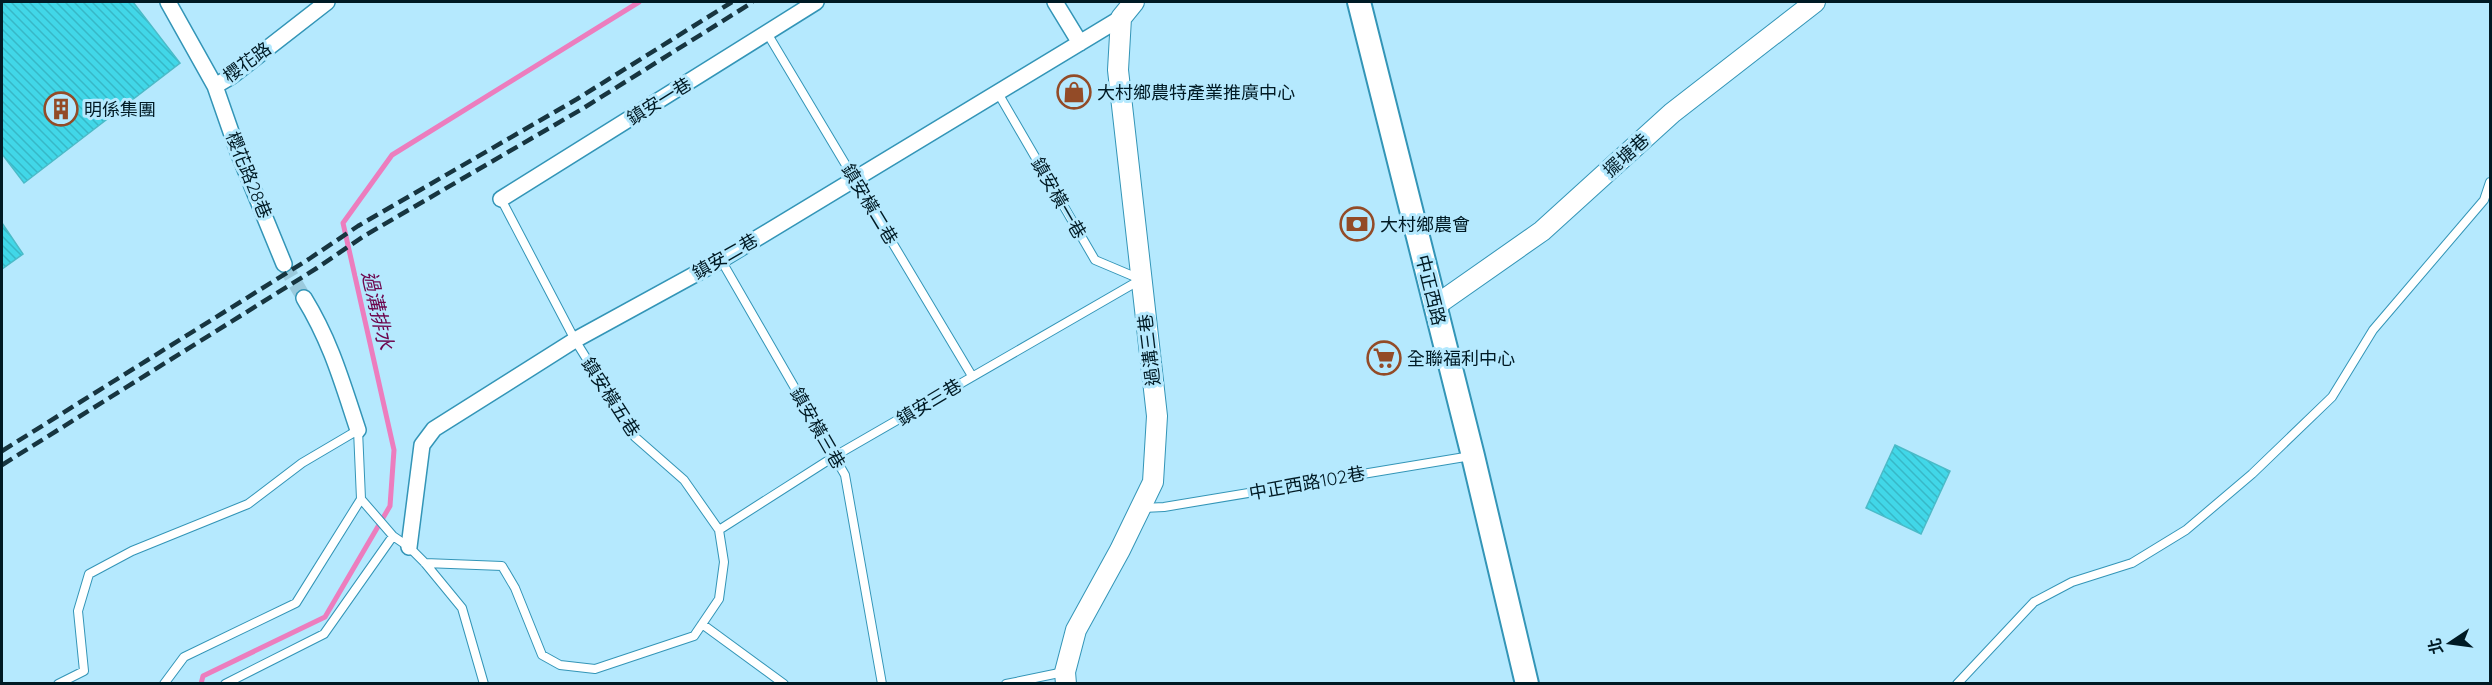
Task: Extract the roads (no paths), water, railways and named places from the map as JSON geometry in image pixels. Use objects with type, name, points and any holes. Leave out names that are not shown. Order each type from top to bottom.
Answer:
[{"type":"main road","name":"中正西路","points":[[1359,2],[1473,456],[1527,684]]},
{"type":"street","name":"櫻花路","points":[[168,2],[215,86],[327,2]]},
{"type":"street","name":"鎮安一巷","points":[[501,199],[816,2]]},
{"type":"street","points":[[1055,2],[1080,43]]},
{"type":"street","points":[[1121,18],[1134,2]]},
{"type":"street","name":"擺塘巷","points":[[1435,306],[1542,231],[1672,113],[1815,2]]},
{"type":"street","name":"鎮安二巷","points":[[409,546],[422,445],[434,429],[575,340],[721,260],[1121,18]]},
{"type":"street","name":"過溝三巷","points":[[1066,678],[1076,630],[1153,482],[1157,416],[1118,70],[1121,18]]},
{"type":"street","name":"櫻花路28巷","points":[[215,86],[238,152],[284,264]]},
{"type":"street","points":[[304,298],[332,350],[357,430]]},
{"type":"lane","name":"鎮安橫二巷","points":[[767,33],[972,376]]},
{"type":"lane","name":"鎮安橫一巷","points":[[998,93],[1095,260],[1141,280]]},
{"type":"lane","points":[[1957,684],[2034,602],[2072,582],[2132,563],[2186,530],[2252,474],[2332,397],[2373,330],[2484,200],[2490,182]]},
{"type":"lane","name":"鎮安橫五巷","points":[[425,563],[502,566],[515,588],[542,655],[560,665],[595,669],[694,636],[719,599],[724,562],[719,530],[684,480],[635,437],[575,340],[501,199]]},
{"type":"lane","name":"鎮安橫三巷","points":[[721,260],[845,475],[882,684]]},
{"type":"lane","name":"鎮安三巷","points":[[719,530],[835,456],[1141,280]]},
{"type":"lane","points":[[58,684],[84,671],[78,611],[89,574],[132,551],[248,504],[302,463],[357,430],[361,499],[296,603],[184,657],[164,684]]},
{"type":"lane","name":"中正西路102巷","points":[[1141,508],[1185,504],[1473,456]]},
{"type":"lane","points":[[361,499],[393,536],[409,546],[425,563],[462,608],[484,684]]},
{"type":"lane","points":[[225,684],[324,634],[393,536]]},
{"type":"lane","points":[[702,624],[784,684]]},
{"type":"lane","points":[[1006,684],[1066,678]]},
{"type":"waterway","name":"過溝排水","points":[[201,684],[203,676],[325,617],[390,506],[394,450],[343,223],[392,155],[639,2]]},
{"type":"tunnel","points":[[284,264],[304,298]]},
{"type":"railway","points":[[2,451],[358,226],[577,99],[732,2]]},
{"type":"railway","points":[[2,465],[317,268],[364,236],[582,109],[753,2]]},
{"type":"place","name":"大村鄉農特產業推廣中心","points":[[1074,92]]},
{"type":"place","name":"明係集團","points":[[61,109]]},
{"type":"place","name":"大村鄉農會","points":[[1357,224]]},
{"type":"place","name":"全聯福利中心","points":[[1384,358]]}]
